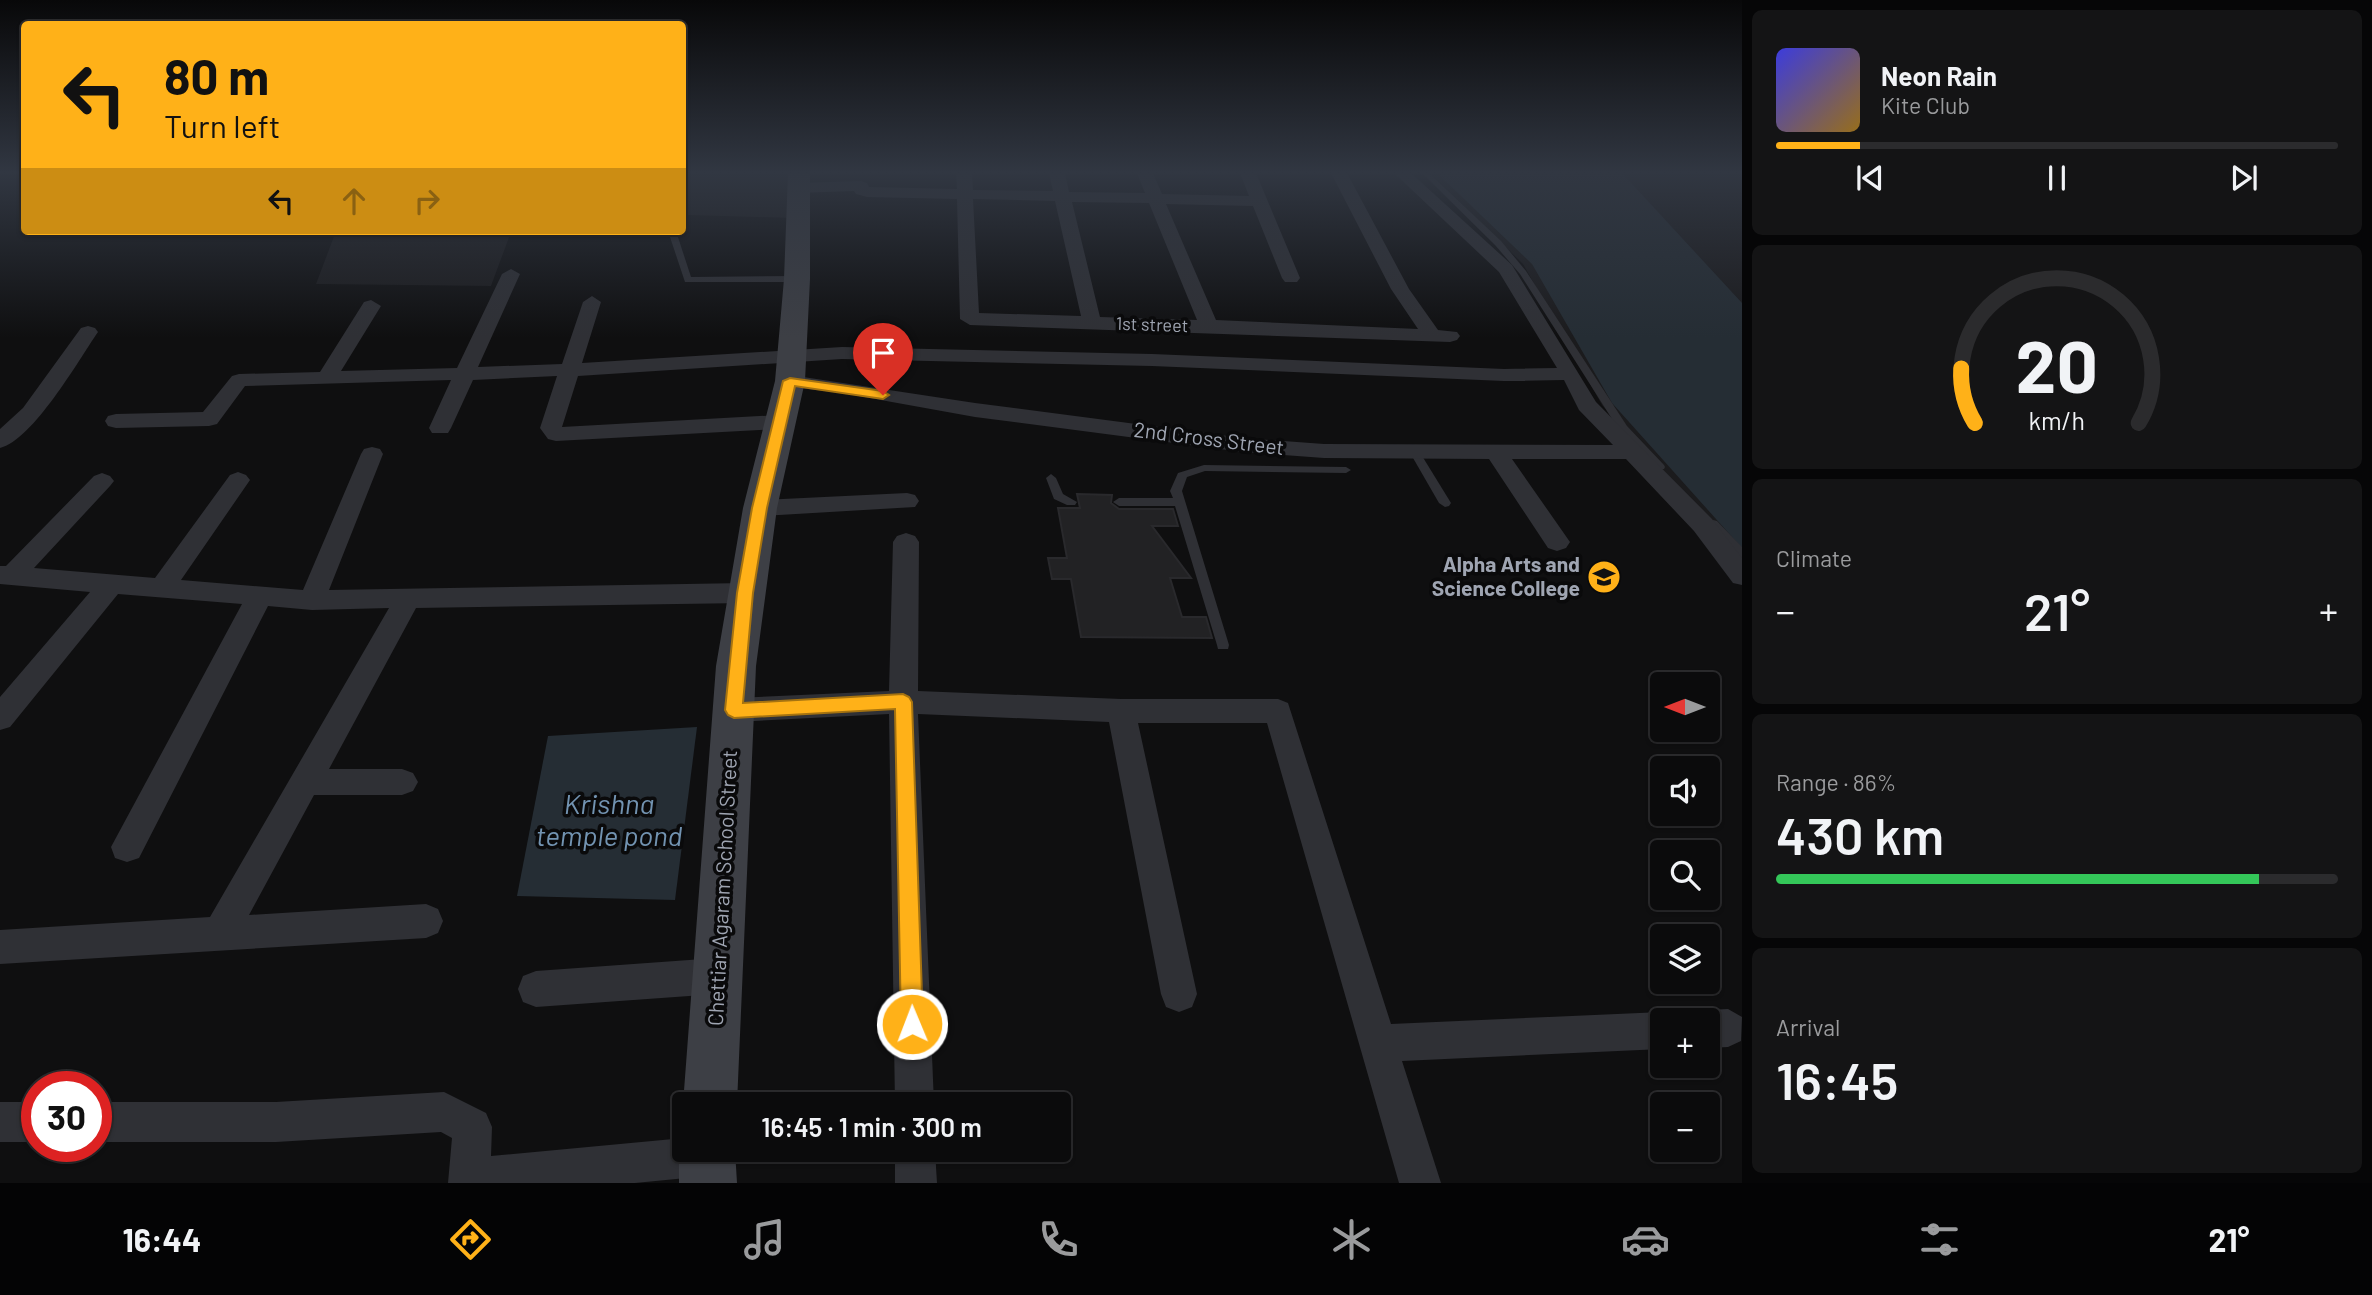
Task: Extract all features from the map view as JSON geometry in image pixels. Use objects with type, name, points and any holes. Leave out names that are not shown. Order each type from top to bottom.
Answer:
[{"type":"street","name":"Chettiar Agaram School Street","points":[[711,1092],[734,710],[745,593],[760,508],[790,370],[797,279],[798,228]]},
{"type":"street","name":"1st street","points":[[967,228],[970,319],[1201,326],[1167,228]]},
{"type":"street","points":[[1071,228],[1092,323]]},
{"type":"street","points":[[1270,228],[1291,278]]},
{"type":"street","points":[[1208,362],[1201,326],[1441,335],[1400,289],[1368,228]]},
{"type":"street","points":[[1462,228],[1506,269],[1571,374],[1587,405],[1703,525],[1742,576]]},
{"type":"street","points":[[440,428],[511,274]]},
{"type":"street","points":[[592,302],[551,428],[556,434],[779,422]]},
{"type":"street","points":[[326,378],[371,306]]},
{"type":"street","points":[[0,441],[31,412],[88,332]]},
{"type":"street","points":[[116,421],[209,419],[239,380],[790,370],[842,353],[1208,362],[1417,373],[1571,374]]},
{"type":"street","name":"2nd Cross Street","points":[[790,370],[842,387],[975,410],[1243,445],[1324,451],[1632,452]]},
{"type":"street","points":[[1494,451],[1558,542]]},
{"type":"street","points":[[312,600],[372,454]]},
{"type":"street","points":[[162,588],[239,480]]},
{"type":"street","points":[[6,576],[102,481]]},
{"type":"street","points":[[760,508],[907,501]]},
{"type":"street","points":[[906,542],[903,702],[914,1092]]},
{"type":"street","points":[[6,576],[312,600],[745,593]]},
{"type":"street","points":[[0,718],[111,584]]},
{"type":"street","points":[[127,847],[260,596]]},
{"type":"street","points":[[221,932],[408,599]]},
{"type":"street","points":[[734,710],[903,702],[1121,711],[1278,711],[1420,1183]]},
{"type":"street","points":[[1121,711],[1179,994]]},
{"type":"street","points":[[305,782],[402,782]]},
{"type":"street","points":[[0,947],[426,921]]},
{"type":"street","points":[[536,989],[717,976]]},
{"type":"street","points":[[1377,1043],[1650,1032]]},
{"type":"street","points":[[112,1122],[276,1122],[444,1112],[472,1128],[469,1180],[672,1153]]},
{"type":"street","points":[[0,1122],[21,1122]]},
{"type":"street","points":[[915,1162],[916,1183]]},
{"type":"lane","points":[[1483,228],[1523,273],[1623,428],[1742,554]]},
{"type":"lane","points":[[673,235],[688,280],[797,279]]},
{"type":"lane","points":[[1234,468],[1243,445]]},
{"type":"lane","points":[[1414,451],[1445,503]]},
{"type":"lane","points":[[1223,645],[1176,491],[1182,475],[1204,468],[1346,470]]},
{"type":"lane","points":[[1051,478],[1058,496],[1071,502]]},
{"type":"lane","points":[[1119,502],[1180,502]]},
{"type":"shaded area","points":[[1486,228],[1742,228],[1742,562],[1602,405],[1523,264]]},
{"type":"shaded area","points":[[334,235],[510,235],[491,286],[316,284]]},
{"type":"water","points":[[1495,228],[1673,228],[1742,303],[1742,548],[1612,403],[1532,264]]},
{"type":"water","name":"Krishna temple pond","points":[[697,727],[675,900],[517,896],[548,736]]},
{"type":"building","points":[[1077,494],[1112,495],[1111,503],[1119,509],[1173,509],[1178,526],[1152,526],[1191,578],[1170,578],[1182,617],[1206,617],[1212,638],[1081,637],[1071,579],[1052,579],[1048,558],[1067,558],[1058,508],[1080,508]]},
{"type":"place","name":"Alpha Arts and Science College","points":[[1604,577]]},
{"type":"route","points":[[883,395],[790,381],[760,508],[745,593],[736,666],[734,710],[903,702],[912,1024]]}]
